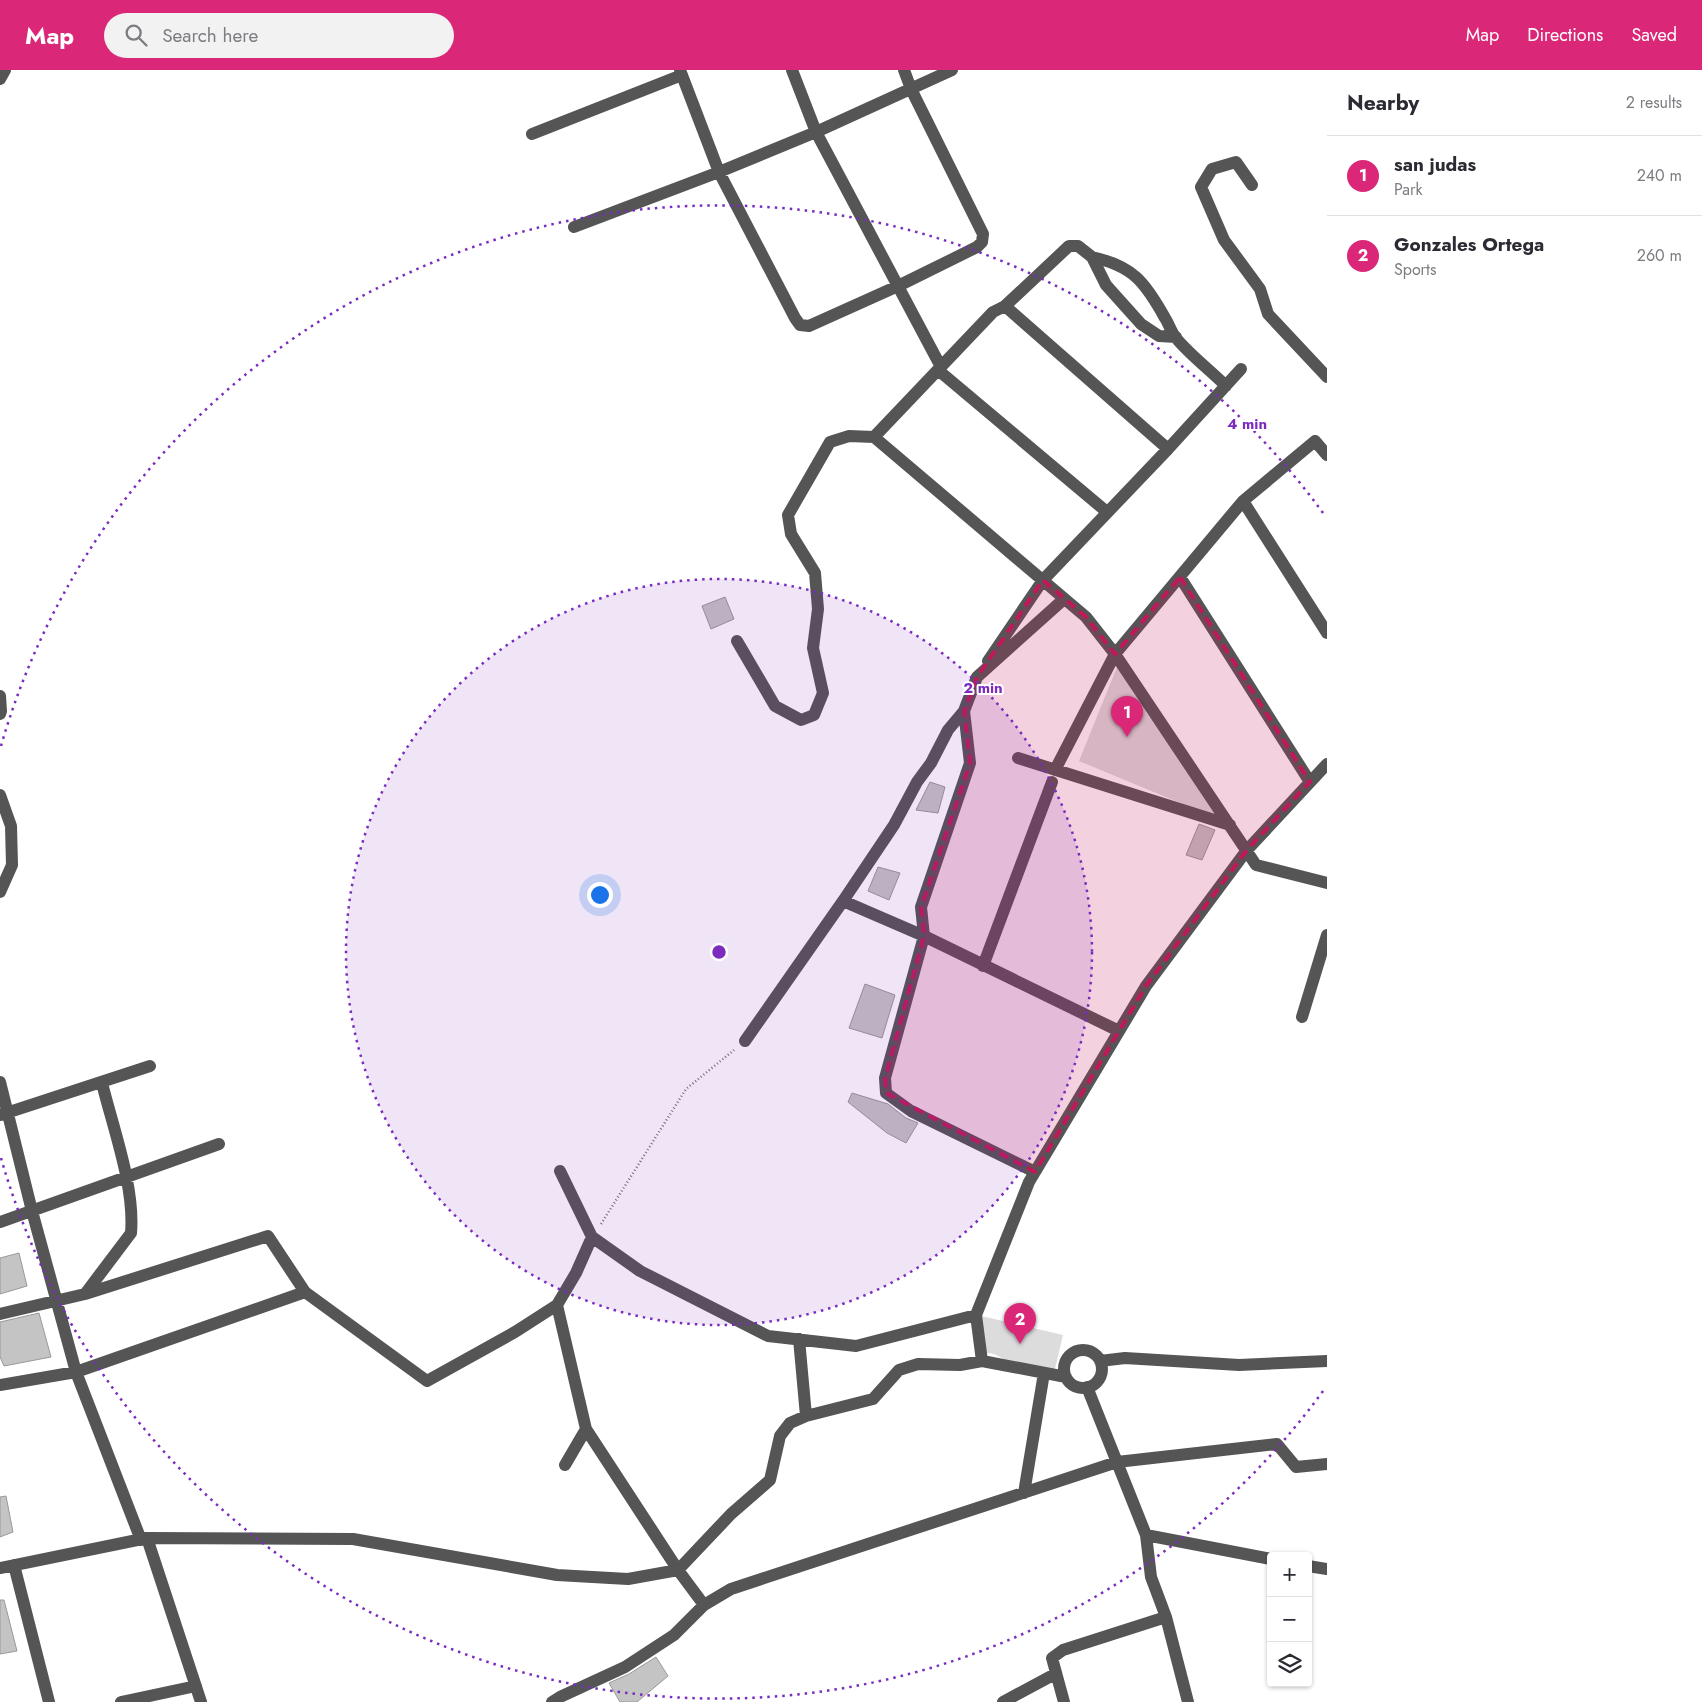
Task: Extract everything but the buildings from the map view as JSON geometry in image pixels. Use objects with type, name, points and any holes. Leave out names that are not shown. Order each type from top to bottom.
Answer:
[{"type":"street","points":[[0,79],[5,70]]},
{"type":"street","points":[[792,70],[816,132],[930,347],[939,368],[1106,512]]},
{"type":"street","points":[[532,134],[681,73],[719,172],[795,318],[800,325],[809,326],[900,290],[977,247],[982,242],[983,234],[910,89],[904,70]]},
{"type":"street","points":[[574,228],[816,132],[952,70]]},
{"type":"street","points":[[1252,185],[1236,162],[1212,169],[1201,187],[1224,240],[1260,289],[1268,314],[1327,377]]},
{"type":"street","points":[[874,437],[993,312],[1005,306],[1068,246],[1078,246],[1092,257],[1106,285],[1141,324],[1159,336],[1176,337]]},
{"type":"street","points":[[1092,257],[1106,260],[1134,274],[1149,291],[1176,337],[1226,386]]},
{"type":"street","points":[[1005,306],[1168,449]]},
{"type":"street","points":[[745,1041],[894,825],[916,782],[931,763],[948,730],[964,711],[977,676],[1043,580],[1168,449],[1241,369]]},
{"type":"street","points":[[737,641],[775,706],[801,720],[814,715],[824,694],[814,648],[818,609],[816,573],[791,534],[788,515],[830,442],[849,436],[874,437],[1086,617],[1115,654],[1256,865],[1327,884]]},
{"type":"street","points":[[983,966],[1054,776],[1115,654],[1243,501],[1315,441],[1327,455]]},
{"type":"street","points":[[1243,501],[1327,633]]},
{"type":"street","points":[[1180,577],[1310,782]]},
{"type":"street","points":[[977,676],[1064,599]]},
{"type":"street","points":[[0,696],[0,714]]},
{"type":"street","points":[[964,711],[970,763],[921,907],[924,936],[885,1078],[886,1093],[911,1111],[1035,1172]]},
{"type":"street","points":[[1018,758],[1054,776],[1230,825]]},
{"type":"street","points":[[982,1362],[976,1315],[1029,1182],[1146,986],[1247,850],[1327,764]]},
{"type":"street","points":[[0,795],[10,826],[12,865],[0,892]]},
{"type":"street","points":[[843,901],[924,936],[1119,1031]]},
{"type":"street","points":[[1302,1017],[1327,935]]},
{"type":"street","points":[[4,1114],[150,1066]]},
{"type":"street","points":[[0,1082],[4,1114],[76,1372],[144,1539],[201,1702]]},
{"type":"street","points":[[85,1294],[131,1232],[132,1222],[126,1178],[102,1083]]},
{"type":"street","points":[[0,1222],[219,1144]]},
{"type":"street","points":[[560,1171],[592,1238],[640,1271],[768,1336],[856,1346],[976,1315]]},
{"type":"street","points":[[0,1314],[85,1294],[268,1236],[305,1292],[427,1382],[515,1332],[557,1305],[576,1273],[592,1238]]},
{"type":"street","points":[[0,1385],[76,1372],[305,1292]]},
{"type":"street","points":[[557,1305],[586,1429],[678,1570],[704,1605]]},
{"type":"street","points":[[799,1339],[806,1416]]},
{"type":"street","points":[[1089,1351],[1096,1355],[1100,1361],[1101,1375],[1097,1382],[1087,1387],[1077,1387],[1071,1384],[1066,1377],[1065,1363],[1074,1352],[1089,1351]]},
{"type":"street","points":[[1100,1361],[1125,1358],[1239,1365],[1327,1361]]},
{"type":"street","points":[[0,1568],[144,1539],[353,1539],[557,1575],[628,1579],[678,1570],[731,1514],[770,1480],[780,1436],[790,1423],[806,1416],[873,1399],[899,1370],[918,1364],[960,1366],[982,1362],[1066,1377]]},
{"type":"street","points":[[1024,1493],[1044,1373]]},
{"type":"street","points":[[1087,1387],[1146,1535],[1151,1577],[1166,1617],[1188,1702]]},
{"type":"street","points":[[564,1465],[586,1429]]},
{"type":"street","points":[[552,1702],[625,1667],[674,1635],[704,1605],[732,1589],[1117,1462],[1277,1444],[1296,1467],[1327,1464]]},
{"type":"street","points":[[1146,1535],[1267,1558]]},
{"type":"street","points":[[14,1565],[49,1702]]},
{"type":"street","points":[[1312,1567],[1327,1570]]},
{"type":"street","points":[[1064,1702],[1052,1658],[1062,1650],[1166,1617]]},
{"type":"street","points":[[1004,1702],[1055,1674]]},
{"type":"street","points":[[121,1702],[196,1686]]},
{"type":"path","points":[[592,1238],[686,1089],[745,1041]]},
{"type":"highlighted area","points":[[1180,577],[1310,782],[1247,850],[1146,986],[1035,1172],[886,1093],[885,1078],[924,936],[921,907],[970,763],[964,711],[977,677],[1043,580],[1086,617],[1115,654]]},
{"type":"shaded area","points":[[1117,667],[1147,713],[1226,822],[1079,761]]},
{"type":"shaded area","points":[[977,1315],[1063,1335],[1054,1373],[1004,1359],[994,1354],[981,1352]]},
{"type":"place","name":"san judas","points":[[1127,737]]},
{"type":"place","name":"Gonzales Ortega","points":[[1020,1344]]}]
